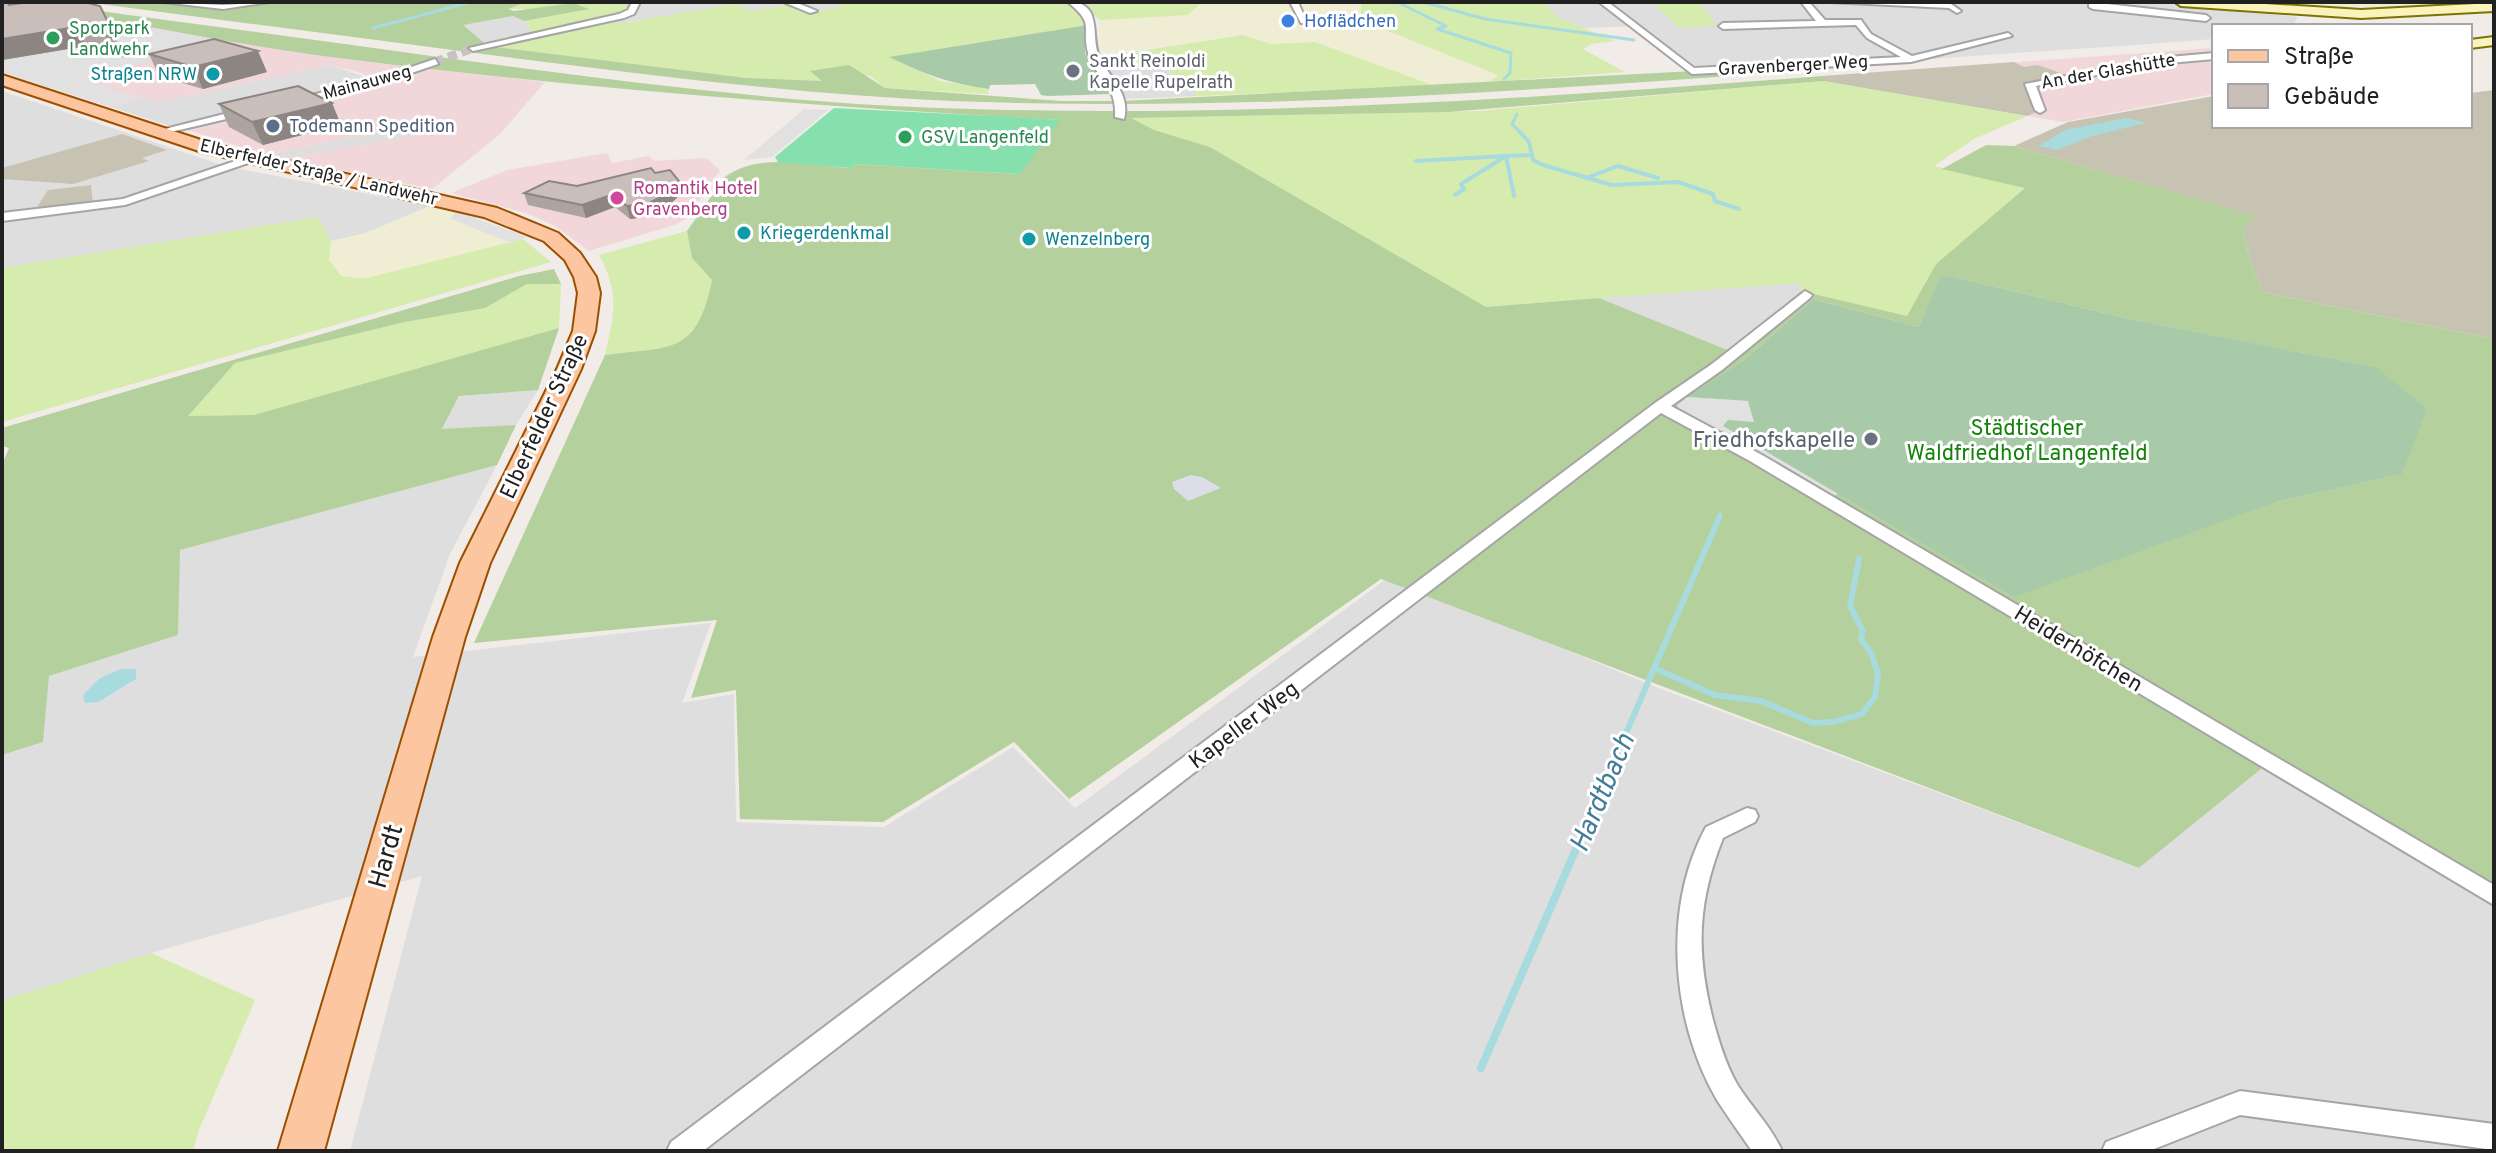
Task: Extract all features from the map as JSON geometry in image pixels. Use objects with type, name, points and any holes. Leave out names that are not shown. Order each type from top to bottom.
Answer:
[{"type":"main road","points":[[2181,2],[2361,14],[2494,7]]},
{"type":"main road","points":[[2231,6],[2342,24]]},
{"type":"main road","points":[[2321,12],[2348,24]]},
{"type":"main road","points":[[2351,24],[2349,18],[2361,14]]},
{"type":"main road","points":[[2472,44],[2494,41]]},
{"type":"main road","name":"Elberfelder Straße / Landwehr","points":[[2,80],[250,159],[501,215]]},
{"type":"main road","name":"Elberfelder Straße","points":[[475,563],[569,369],[589,310],[585,277],[573,257],[551,237],[501,215]]},
{"type":"main road","name":"Hardt","points":[[301,1151],[416,747],[475,563]]},
{"type":"street","points":[[166,2],[223,7],[266,2]]},
{"type":"street","points":[[473,48],[612,18],[631,12],[636,2]]},
{"type":"street","points":[[787,2],[813,11]]},
{"type":"street","points":[[1072,2],[1083,9],[1092,24],[1093,53],[1121,99],[1120,117]]},
{"type":"street","points":[[1294,2],[1304,21]]},
{"type":"street","name":"Gravenberger Weg","points":[[1603,2],[1692,71],[1911,59],[2008,36]]},
{"type":"street","points":[[1805,2],[1821,21]]},
{"type":"street","points":[[1833,2],[1951,6],[1957,11]]},
{"type":"street","points":[[2093,2],[2093,7],[2206,18]]},
{"type":"street","name":"Gravenberger Weg","points":[[1723,26],[1858,22],[1869,34],[1911,59]]},
{"type":"street","name":"An der Glashütte","points":[[2040,110],[2030,84],[2158,61],[2212,56]]},
{"type":"street","name":"Mainauweg","points":[[279,104],[379,81],[435,62]]},
{"type":"street","points":[[158,132],[264,108]]},
{"type":"street","points":[[2,217],[125,202],[250,159]]},
{"type":"street","name":"Kapeller Weg","points":[[681,1151],[1660,406],[1717,367],[1805,295]]},
{"type":"street","name":"Heiderhöfchen","points":[[1660,406],[1770,466],[2494,896]]},
{"type":"street","points":[[1747,816],[1714,833],[1699,869],[1689,920],[1690,977],[1706,1042],[1726,1090],[1768,1151]]},
{"type":"street","points":[[2116,1151],[2240,1103],[2494,1137]]},
{"type":"shaded area","points":[[2,2],[352,60],[545,82],[499,135],[432,189],[283,159],[428,133],[408,126],[265,155],[181,128],[375,80],[361,73],[330,65],[159,102],[144,98],[111,107],[2,72]]},
{"type":"shaded area","points":[[639,2],[836,2],[845,5],[808,14],[787,5],[751,11],[734,4],[635,21],[618,23],[612,20],[638,9]]},
{"type":"shaded area","points":[[1202,2],[1361,2],[1361,20],[1499,75],[1490,82],[1435,86],[1315,42],[1271,44],[1243,35],[1120,53],[1100,50],[1100,20],[1187,15]]},
{"type":"shaded area","points":[[1544,2],[2173,2],[2173,5],[2298,17],[2293,24],[2212,24],[2212,39],[1915,60],[1694,69],[1640,26],[1582,28],[1557,17]]},
{"type":"shaded area","points":[[2221,2],[2482,2],[2361,8]]},
{"type":"shaded area","points":[[74,14],[228,42],[114,70],[98,78],[97,84],[140,98],[110,106],[2,72],[2,60],[113,30],[109,24]]},
{"type":"shaded area","points":[[513,16],[528,23],[531,35],[484,43],[462,24]]},
{"type":"shaded area","points":[[2212,48],[2212,94],[2063,122],[1823,81],[1823,76]]},
{"type":"shaded area","points":[[1102,57],[1169,71],[1198,96],[1124,99]]},
{"type":"shaded area","points":[[2014,62],[2024,67],[2038,65],[2066,75],[2024,83],[2037,112],[2027,116],[1823,81],[1823,76]]},
{"type":"shaded area","points":[[330,65],[375,80],[173,127],[111,107],[144,98],[159,102]]},
{"type":"shaded area","points":[[2494,90],[2494,339],[2262,292],[2243,231],[2255,216],[2014,146],[2068,122],[2212,96],[2212,128],[2472,128],[2472,93]]},
{"type":"shaded area","points":[[2,91],[225,166],[430,206],[366,233],[331,241],[318,217],[2,268]]},
{"type":"shaded area","points":[[804,109],[828,110],[772,157],[744,160]]},
{"type":"shaded area","points":[[408,126],[430,133],[283,159],[265,155]]},
{"type":"shaded area","points":[[122,134],[167,150],[142,158],[149,161],[73,184],[2,179],[2,168]]},
{"type":"shaded area","points":[[607,153],[612,163],[649,156],[654,161],[706,158],[720,170],[686,219],[589,251],[555,226],[526,213],[451,193],[507,170]]},
{"type":"shaded area","points":[[91,185],[93,204],[36,209],[48,190]]},
{"type":"shaded area","points":[[430,206],[456,211],[452,219],[511,243],[363,279],[341,276],[329,260],[331,241],[366,233]]},
{"type":"shaded area","points":[[456,211],[527,237],[511,243],[451,219]]},
{"type":"shaded area","points":[[1800,283],[1801,291],[1730,351],[1599,298]]},
{"type":"shaded area","points":[[538,390],[516,425],[442,430],[459,396]]},
{"type":"shaded area","points":[[1687,397],[1748,401],[1754,422],[1728,420],[1723,426],[1838,494],[1830,497],[1680,412],[1677,405]]},
{"type":"shaded area","points":[[497,465],[450,554],[413,657],[711,623],[682,703],[734,694],[736,822],[884,827],[1013,747],[1075,808],[1389,577],[1656,687],[2139,868],[2264,766],[2494,902],[2494,1151],[350,1151],[422,876],[151,953],[2,1001],[2,755],[43,742],[49,676],[178,635],[179,550]]},
{"type":"shaded area","points":[[1191,475],[1202,477],[1221,488],[1188,501],[1174,489],[1172,482]]},
{"type":"green space","points":[[2,2],[34,2],[670,86],[894,106],[1126,111],[1359,106],[1823,76],[1823,81],[1448,112],[1131,118],[1154,130],[1210,147],[1486,307],[1599,298],[1730,351],[1801,291],[1907,316],[1936,264],[2025,188],[1942,169],[1986,145],[2014,146],[2256,216],[2243,231],[2262,292],[2494,339],[2494,892],[2272,760],[2139,868],[1381,579],[1069,799],[1014,742],[883,822],[740,819],[736,690],[691,698],[717,620],[474,643],[605,355],[678,343],[698,323],[712,280],[692,258],[687,231],[725,177],[739,169],[754,164],[786,162],[851,168],[856,164],[1019,174],[1059,120],[706,96],[530,80],[354,60]],"holes":[[[1955,277],[2125,318],[2375,367],[2401,474],[2276,502],[1748,401],[1688,397],[1744,360],[1813,299],[1919,327],[1940,278]]]},
{"type":"green space","points":[[85,2],[156,2],[218,9],[270,2],[526,2],[508,9],[514,11],[573,3],[589,9],[524,21],[513,16],[463,25],[488,46],[747,78],[822,81],[810,71],[849,65],[885,88],[1061,101],[1122,101],[1904,60],[1907,63],[1549,88],[1311,100],[1072,104],[952,101],[787,90],[677,78]]},
{"type":"green space","points":[[526,2],[630,2],[631,7],[625,13],[531,35],[528,23],[524,21],[587,9],[507,9]]},
{"type":"green space","points":[[836,2],[1067,2],[1085,14],[1088,25],[891,57],[940,81],[989,89],[988,94],[885,88],[871,76],[811,71],[823,81],[747,78],[488,46],[612,20],[618,23],[635,21],[734,4],[751,11],[787,5],[808,13],[844,6]]},
{"type":"green space","points":[[1077,2],[1202,2],[1188,15],[1100,20]]},
{"type":"green space","points":[[1544,2],[1557,17],[1615,41],[1592,44],[1583,49],[1625,72],[1490,82],[1498,75],[1361,20],[1361,4]]},
{"type":"green space","points":[[1652,2],[1699,2],[1717,25],[1680,28]]},
{"type":"green space","points":[[1088,25],[1085,53],[1112,94],[1048,96],[1041,95],[1035,84],[990,85],[989,89],[974,87],[938,78],[889,57]]},
{"type":"green space","points":[[1243,35],[1271,44],[1315,42],[1435,86],[1198,96],[1169,71],[1102,57]]},
{"type":"green space","points":[[1823,81],[2027,116],[1974,139],[1934,166],[2026,187],[1936,264],[1907,317],[1801,291],[1799,283],[1486,307],[1210,147],[1154,130],[1129,118],[1478,111]]},
{"type":"green space","points":[[834,108],[1060,120],[1020,174],[778,162],[775,157]]},
{"type":"green space","points":[[318,217],[331,241],[329,260],[341,276],[363,279],[523,239],[551,262],[2,422],[2,268]]},
{"type":"green space","points":[[687,231],[692,258],[712,280],[698,323],[678,343],[605,355],[613,304],[610,281],[599,255]]},
{"type":"green space","points":[[554,269],[561,284],[527,284],[485,308],[405,322],[235,363],[188,416],[254,415],[559,328],[538,390],[459,396],[442,429],[516,425],[497,465],[180,550],[178,635],[49,676],[43,742],[2,755],[2,465],[9,448],[2,446],[2,428],[519,276]]},
{"type":"green space","name":"Städtischer Waldfriedhof Langenfeld","points":[[1940,277],[1955,277],[2125,318],[2376,367],[2427,409],[2402,474],[2276,502],[2014,597],[1722,425],[1727,420],[1753,422],[1747,401],[1687,397],[1744,360],[1813,299],[1919,327]]},
{"type":"green space","points":[[527,284],[561,284],[559,328],[254,415],[187,416],[235,363],[405,322],[485,308]]},
{"type":"green space","points":[[151,953],[255,1000],[199,1130],[193,1151],[2,1151],[2,1001]]},
{"type":"water","points":[[2126,118],[2146,123],[2092,136],[2057,150],[2039,146],[2065,130]]},
{"type":"water","points":[[121,669],[136,669],[136,679],[98,702],[85,703],[83,695],[100,678]]},
{"type":"building","points":[[2,2],[9,5],[84,2],[100,6],[116,38],[76,27],[2,39]]},
{"type":"building","points":[[214,39],[258,51],[193,67],[149,54]]},
{"type":"building","points":[[298,86],[332,103],[252,122],[219,104]]},
{"type":"building","points":[[651,168],[655,173],[670,170],[679,181],[649,203],[627,206],[611,195],[582,205],[524,193],[549,181],[577,186]]},
{"type":"waterway","points":[[373,28],[471,2]]},
{"type":"waterway","points":[[1397,2],[1446,26],[1437,29],[1511,53],[1510,73],[1504,79]]},
{"type":"waterway","points":[[1423,2],[1485,19],[1634,40]]},
{"type":"waterway","points":[[1517,114],[1512,124],[1519,131]]},
{"type":"waterway","points":[[1519,131],[1529,142],[1533,160],[1587,178]]},
{"type":"waterway","points":[[1506,156],[1530,155]]},
{"type":"waterway","points":[[1416,161],[1506,156]]},
{"type":"waterway","points":[[1455,195],[1464,189],[1461,184],[1506,156]]},
{"type":"waterway","points":[[1506,156],[1514,196]]},
{"type":"waterway","points":[[1587,178],[1618,166],[1658,178]]},
{"type":"waterway","points":[[1587,178],[1612,185],[1678,182],[1713,194],[1715,201],[1739,209]]},
{"type":"waterway","name":"Hardtbach","points":[[1718,520],[1720,515]]},
{"type":"waterway","name":"Hardtbach","points":[[1598,798],[1719,518]]},
{"type":"waterway","points":[[1656,669],[1715,695],[1761,701],[1813,723],[1833,722],[1862,714],[1875,697],[1878,674],[1872,655],[1861,639],[1863,631],[1850,606],[1859,559]]},
{"type":"waterway","name":"Hardtbach","points":[[1481,1068],[1599,796]]},
{"type":"tunnel","points":[[435,62],[473,48]]},
{"type":"place","name":"Hoflädchen","points":[[1288,21]]},
{"type":"place","name":"Sportpark Landwehr","points":[[53,38]]},
{"type":"place","name":"Sankt Reinoldi Kapelle Rupelrath","points":[[1073,71]]},
{"type":"place","name":"Straßen NRW","points":[[213,74]]},
{"type":"place","name":"Todemann Spedition","points":[[273,126]]},
{"type":"place","name":"GSV Langenfeld","points":[[905,137]]},
{"type":"place","name":"Romantik Hotel Gravenberg","points":[[617,198]]},
{"type":"place","name":"Kriegerdenkmal","points":[[744,233]]},
{"type":"place","name":"Wenzelnberg","points":[[1029,239]]},
{"type":"place","name":"Friedhofskapelle","points":[[1871,439]]}]
